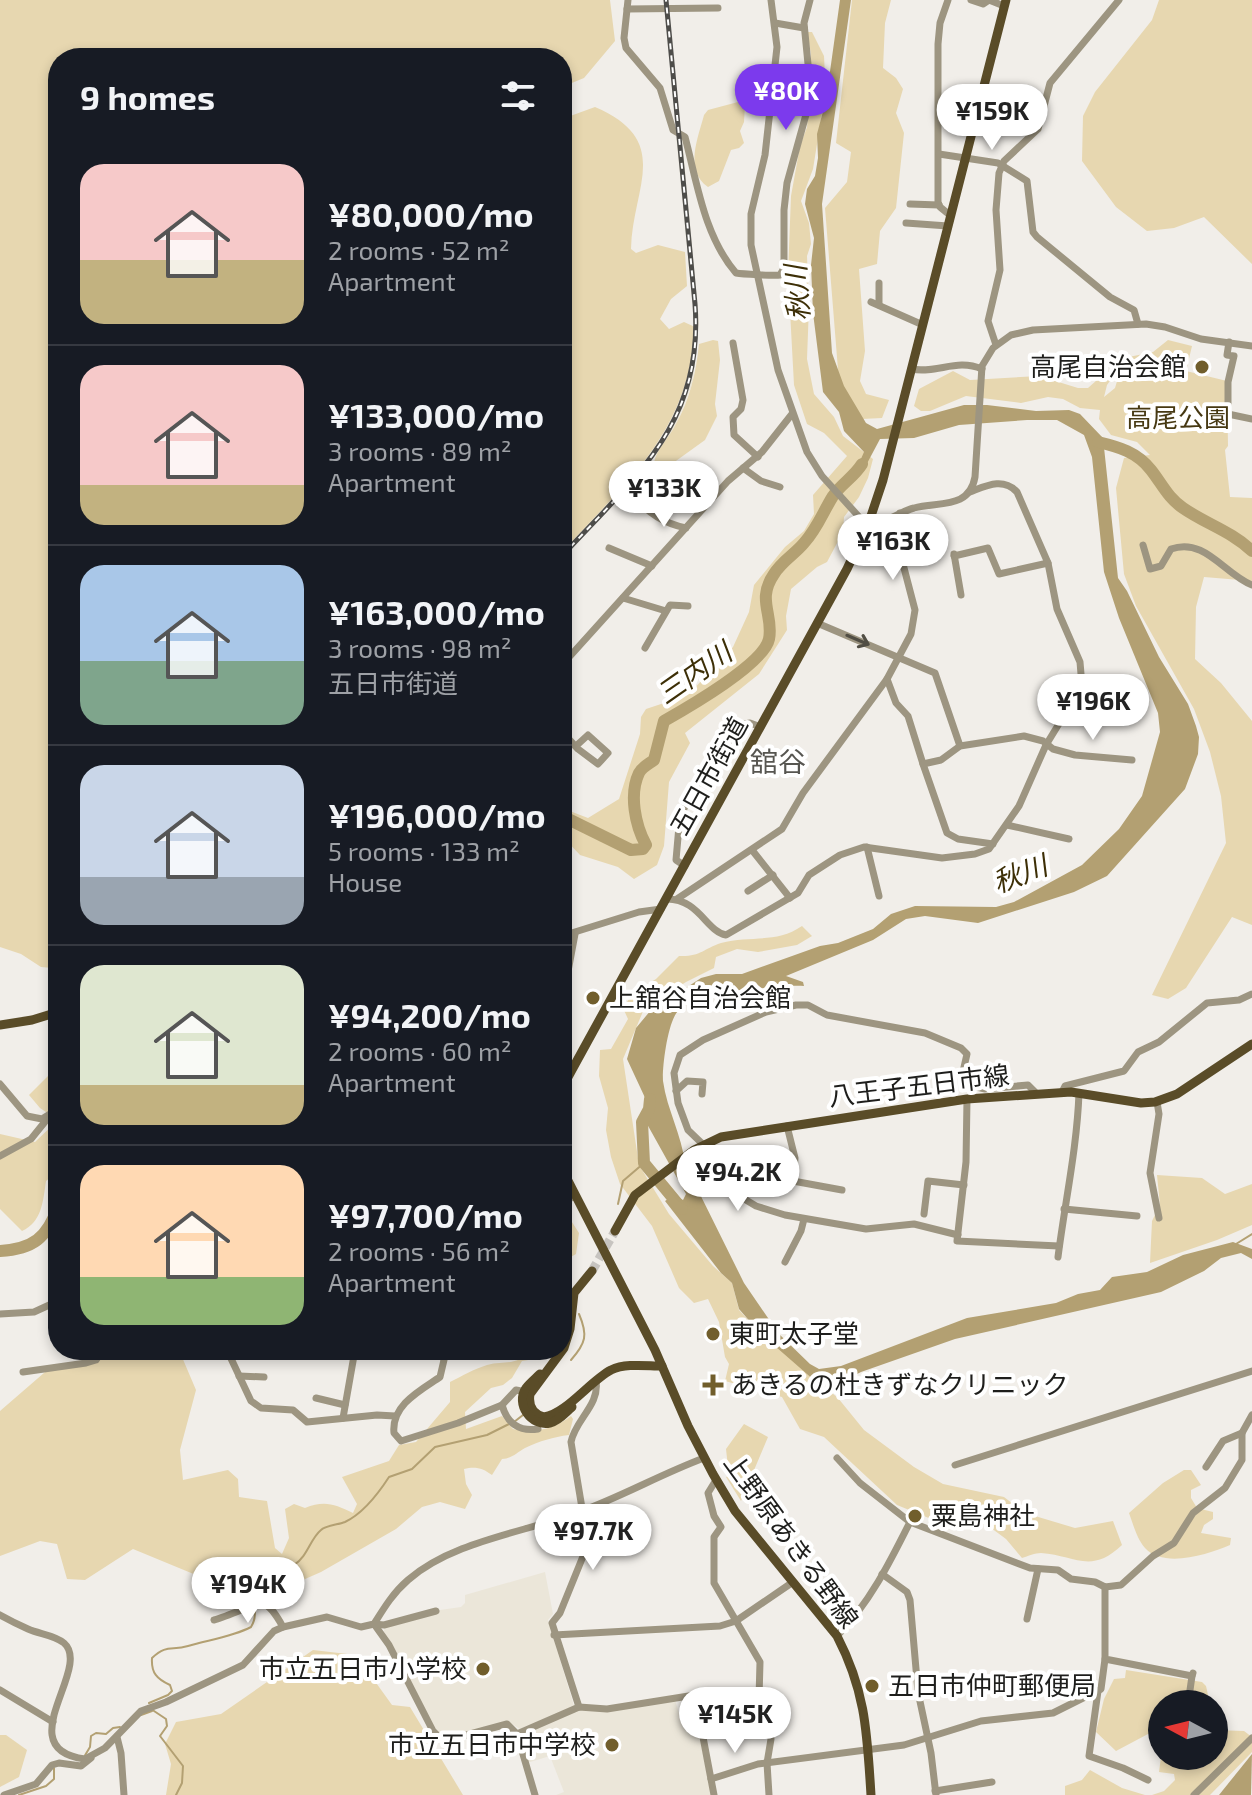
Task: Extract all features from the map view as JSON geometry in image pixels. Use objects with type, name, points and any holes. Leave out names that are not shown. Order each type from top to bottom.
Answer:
[{"type":"main road","points":[[911,369],[1005,3]]},
{"type":"main road","name":"五日市街道","points":[[572,1070],[661,909],[672,899],[685,866],[869,522],[911,369]]},
{"type":"main road","points":[[0,1025],[48,1015]]},
{"type":"main road","points":[[1157,1102],[1177,1094],[1252,1044]]},
{"type":"main road","name":"八王子五日市線","points":[[615,1231],[630,1201],[643,1188],[698,1147],[721,1137],[967,1099],[1062,1092],[1137,1103],[1157,1102]]},
{"type":"main road","name":"上野原あきる野線","points":[[572,1189],[716,1480],[735,1511],[837,1636],[861,1695],[871,1795]]},
{"type":"main road","points":[[572,1292],[592,1271]]},
{"type":"main road","points":[[555,1360],[527,1393],[523,1406],[529,1417],[538,1422],[550,1423],[562,1416],[596,1381],[618,1368],[662,1366]]},
{"type":"street","points":[[628,0],[626,48],[636,63],[658,84],[673,130],[685,137],[705,215],[720,248],[736,273],[757,272],[773,276],[780,275],[784,268],[785,197],[807,111],[804,81],[808,64],[804,28],[810,0]]},
{"type":"street","points":[[672,899],[703,915],[718,933],[726,935],[798,893],[809,875],[840,855],[867,847],[951,858],[983,852],[993,844],[1024,799],[1046,745],[1082,686],[1080,662],[1057,609],[1048,563],[1013,487],[1002,483],[970,492],[952,503],[917,507],[883,522],[869,522],[861,519],[844,501],[810,459],[776,365],[751,242],[751,218],[765,155],[777,47],[771,0]]},
{"type":"street","points":[[906,223],[949,221],[939,205],[938,44],[940,23],[948,0]]},
{"type":"street","points":[[971,0],[983,4],[989,0],[1005,3]]},
{"type":"street","points":[[996,345],[988,321],[1000,270],[996,210],[1002,166],[1038,129],[1050,83],[1119,0]]},
{"type":"street","points":[[627,9],[674,4],[718,8]]},
{"type":"street","points":[[775,23],[804,28]]},
{"type":"street","points":[[939,154],[1002,166],[1027,181],[1033,232],[1110,297],[1134,310],[1138,324]]},
{"type":"street","points":[[910,204],[939,205]]},
{"type":"street","points":[[879,283],[875,304],[923,325]]},
{"type":"street","points":[[970,492],[975,477],[982,369],[986,357],[996,345],[1011,335],[1027,331],[1138,324],[1157,325],[1196,338],[1252,346]]},
{"type":"street","points":[[1229,342],[1227,355],[1234,356],[1228,382],[1228,414],[1252,419]]},
{"type":"street","points":[[733,343],[743,400],[741,409],[733,417],[734,435],[758,457]]},
{"type":"street","points":[[911,369],[932,371],[964,363],[982,369]]},
{"type":"street","points":[[572,654],[728,481],[758,457],[792,414]]},
{"type":"street","points":[[743,468],[761,481],[780,487]]},
{"type":"street","points":[[634,497],[667,524],[686,528]]},
{"type":"street","points":[[672,899],[782,829],[803,793],[887,679],[911,634],[915,610],[898,545],[900,513]]},
{"type":"street","points":[[1143,545],[1150,569],[1161,566],[1171,549],[1180,545],[1210,555],[1236,577],[1252,585]]},
{"type":"street","points":[[609,548],[652,566]]},
{"type":"street","points":[[961,595],[954,553],[988,548],[999,574],[1048,563]]},
{"type":"street","points":[[623,598],[666,611]]},
{"type":"street","points":[[645,648],[666,611],[674,604],[688,606]]},
{"type":"street","points":[[817,623],[935,673],[960,746]]},
{"type":"street","points":[[887,679],[896,703],[908,716],[947,833],[958,839],[993,844]]},
{"type":"street","points":[[685,866],[676,860],[675,853],[680,818],[691,789],[726,752],[744,724],[761,727]]},
{"type":"street","points":[[923,764],[941,760],[960,746],[1024,736],[1075,755],[1132,760]]},
{"type":"street","points":[[572,742],[576,746]]},
{"type":"street","points":[[1007,825],[1069,839]]},
{"type":"street","points":[[867,847],[879,896]]},
{"type":"street","points":[[752,850],[790,898]]},
{"type":"street","points":[[748,891],[773,875]]},
{"type":"street","points":[[572,934],[639,912],[661,909]]},
{"type":"street","points":[[572,950],[575,934]]},
{"type":"street","points":[[1062,1092],[1065,1086],[1124,1071],[1138,1052],[1159,1042],[1207,1003],[1239,1000],[1252,994]]},
{"type":"street","points":[[958,1235],[914,1224],[866,1229],[804,1219],[761,1209],[746,1200],[714,1155],[698,1147],[686,1126],[676,1091],[675,1066],[680,1055],[709,1037],[766,1012],[802,1005],[827,1015],[901,1027],[951,1043],[967,1054],[962,1076],[968,1085],[985,1089],[1028,1085],[1037,1094]]},
{"type":"street","points":[[676,1091],[687,1081],[703,1082],[702,1094]]},
{"type":"street","points":[[0,1084],[27,1116],[42,1119],[48,1117]]},
{"type":"street","points":[[1058,1257],[1077,1143],[1079,1093]]},
{"type":"street","points":[[967,1099],[964,1185],[957,1241],[1059,1246]]},
{"type":"street","points":[[1157,1102],[1159,1114],[1150,1173],[1159,1218]]},
{"type":"street","points":[[0,1156],[31,1139],[48,1118]]},
{"type":"street","points":[[787,1126],[795,1158],[793,1181],[842,1190]]},
{"type":"street","points":[[924,1214],[928,1181],[964,1185]]},
{"type":"street","points":[[1064,1209],[1137,1216]]},
{"type":"street","points":[[785,1262],[804,1219]]},
{"type":"street","points":[[0,1314],[34,1312],[48,1306]]},
{"type":"street","points":[[23,1372],[96,1360]]},
{"type":"street","points":[[232,1360],[251,1401],[261,1408],[293,1410],[307,1422],[395,1416]]},
{"type":"street","points":[[343,1418],[353,1360]]},
{"type":"street","points":[[442,1360],[444,1366],[440,1377],[407,1400],[395,1416],[394,1433],[403,1441],[505,1412],[516,1390],[527,1393]]},
{"type":"street","points":[[955,1465],[1252,1371]]},
{"type":"street","points":[[239,1376],[264,1377]]},
{"type":"street","points":[[579,1707],[552,1623],[560,1613],[588,1544],[571,1442],[575,1429],[596,1394],[596,1381]]},
{"type":"street","points":[[316,1398],[345,1405]]},
{"type":"street","points":[[505,1412],[521,1429],[538,1429]]},
{"type":"street","points":[[837,1458],[860,1483],[910,1522],[982,1551],[1038,1569],[1058,1570],[1071,1579],[1095,1582],[1105,1587],[1121,1585],[1153,1556],[1174,1543],[1193,1513],[1225,1488],[1242,1460],[1242,1433],[1252,1415]]},
{"type":"street","points":[[1206,1467],[1223,1441],[1242,1433]]},
{"type":"street","points":[[374,1624],[385,1605],[408,1579],[456,1549],[582,1511],[670,1470],[704,1458]]},
{"type":"street","points":[[716,1480],[708,1493],[714,1516],[721,1527],[714,1537],[714,1583],[760,1662],[759,1698],[771,1739],[767,1763],[769,1795]]},
{"type":"street","points":[[837,1636],[857,1613],[882,1574],[910,1522]]},
{"type":"street","points":[[1027,1619],[1038,1569]]},
{"type":"street","points":[[882,1574],[907,1592],[910,1600],[918,1692],[935,1793],[992,1782]]},
{"type":"street","points":[[554,1635],[720,1626],[736,1621],[793,1582]]},
{"type":"street","points":[[711,1779],[767,1763],[904,1745],[993,1719],[1053,1713],[1101,1689],[1105,1659],[1105,1587]]},
{"type":"street","points":[[214,1620],[236,1614],[260,1602],[265,1603],[283,1627]]},
{"type":"street","points":[[4,1795],[36,1784],[52,1765],[81,1766],[117,1737],[141,1711],[243,1665],[274,1631],[283,1627],[327,1617],[339,1618],[361,1627],[384,1625],[436,1611]]},
{"type":"street","points":[[0,1615],[64,1643],[68,1649],[69,1664],[53,1722],[54,1740],[61,1751],[85,1759],[96,1754]]},
{"type":"street","points":[[374,1624],[389,1645],[433,1731],[439,1737],[457,1739],[507,1724],[517,1734],[535,1795]]},
{"type":"street","points":[[1105,1659],[1192,1674],[1190,1690]]},
{"type":"street","points":[[0,1690],[53,1722]]},
{"type":"street","points":[[1098,1691],[1089,1756],[1148,1780]]},
{"type":"street","points":[[517,1734],[579,1707],[607,1709],[695,1695],[714,1795]]},
{"type":"street","points":[[117,1737],[124,1795]]},
{"type":"street","points":[[1194,1795],[1252,1738]]},
{"type":"shaded area","points":[[840,0],[851,0],[822,204],[832,353],[844,386],[866,423],[877,429],[964,405],[1036,411],[1069,410],[1080,414],[1103,438],[1118,578],[1159,657],[1188,704],[1199,737],[1198,754],[1185,789],[1107,876],[1074,892],[978,923],[925,916],[906,919],[873,940],[786,976],[803,982],[804,986],[720,995],[679,1010],[669,1033],[663,1081],[685,1164],[744,1283],[779,1334],[819,1369],[841,1366],[967,1318],[1056,1303],[1100,1290],[1112,1277],[1147,1272],[1183,1255],[1233,1242],[1252,1249],[1252,1259],[1241,1253],[1221,1258],[1204,1271],[1161,1292],[955,1339],[861,1372],[833,1386],[815,1381],[760,1333],[739,1309],[732,1283],[665,1201],[674,1195],[683,1200],[686,1194],[647,1124],[647,1102],[627,1059],[636,1028],[651,1010],[657,1011],[663,1003],[701,978],[716,974],[742,974],[820,946],[838,943],[873,929],[891,914],[915,906],[996,907],[1014,902],[1082,865],[1119,829],[1142,796],[1160,732],[1158,713],[1119,618],[1104,572],[1092,457],[1084,435],[1057,420],[1027,420],[959,425],[914,438],[880,439],[863,471],[853,477],[864,452],[844,431],[839,412],[823,392],[813,313],[811,265],[814,238],[805,204],[807,189],[815,176],[817,134],[826,100]]},
{"type":"shaded area","points":[[676,135],[682,137],[699,322],[693,382],[677,423],[663,446],[572,548],[572,541],[663,436],[680,404],[686,384],[695,327]]},
{"type":"shaded area","name":"市立五日市小学校","points":[[545,1572],[553,1614],[548,1620],[574,1706],[520,1729],[507,1721],[443,1736],[435,1730],[384,1627],[461,1607],[465,1603],[465,1595]]},
{"type":"shaded area","name":"市立五日市中学校","points":[[675,1700],[681,1720],[696,1717],[711,1795],[556,1795],[564,1792],[550,1756],[527,1763],[519,1736],[580,1709]]},
{"type":"shaded area","points":[[1252,1754],[1251,1795],[1219,1795]]},
{"type":"green space","points":[[0,0],[610,0],[615,41],[584,78],[572,83],[572,48],[48,48],[48,968],[0,947]]},
{"type":"green space","points":[[852,0],[891,0],[885,23],[883,68],[896,78],[903,89],[896,113],[904,133],[896,208],[880,231],[877,264],[859,269],[865,351],[860,381],[866,394],[889,400],[882,418],[862,419],[839,382],[825,208],[847,182],[851,152],[836,143]]},
{"type":"green space","points":[[1159,0],[1252,0],[1252,264],[1204,217],[1174,228],[1147,231],[1116,207],[1082,161],[1083,116],[1095,92],[1152,20]]},
{"type":"green space","points":[[807,32],[812,32],[824,56],[825,76],[813,169],[801,201],[809,223],[811,244],[807,256],[807,359],[814,394],[834,417],[843,436],[873,459],[868,478],[844,517],[843,532],[827,562],[791,589],[787,630],[759,674],[685,733],[690,743],[669,782],[664,846],[657,865],[634,879],[618,867],[580,855],[572,847],[572,812],[588,818],[619,799],[640,734],[641,717],[646,709],[688,695],[733,647],[749,612],[754,585],[785,547],[804,531],[814,514],[813,495],[847,456],[824,433],[807,424],[794,385],[788,274],[791,196],[800,146],[807,127],[811,54]]},
{"type":"green space","points":[[738,102],[745,105],[740,131],[744,143],[731,150],[719,181],[708,187],[696,172],[695,163],[696,143],[704,115],[708,110]]},
{"type":"green space","points":[[595,107],[619,120],[634,135],[641,151],[643,168],[631,249],[636,253],[658,245],[685,252],[687,286],[671,299],[660,319],[669,329],[684,322],[695,327],[690,364],[668,425],[632,476],[572,541],[572,115]]},
{"type":"green space","name":"高尾公園","points":[[1168,340],[1192,346],[1186,371],[1227,381],[1228,446],[1225,450],[1230,497],[1252,498],[1252,581],[1204,577],[1196,607],[1195,659],[1221,683],[1252,721],[1252,925],[1232,917],[1186,988],[1168,999],[1152,995],[1226,843],[1221,796],[1210,752],[1194,709],[1136,606],[1124,574],[1116,488],[1124,458],[1150,455],[1137,442],[1111,435],[1099,419],[1100,410],[1080,408],[1063,399],[1048,397],[1021,403],[966,396],[930,411],[921,411],[914,406],[919,389],[953,371],[970,380],[1039,376],[1088,388],[1113,369],[1115,374],[1107,385],[1104,397],[1115,388],[1124,358],[1153,352]]},
{"type":"green space","points":[[718,341],[720,360],[715,404],[717,416],[705,440],[662,471],[654,463],[655,458],[685,405],[699,344]]},
{"type":"green space","points":[[802,926],[812,936],[797,945],[758,952],[737,949],[716,957],[714,968],[644,1009],[623,1059],[639,1165],[669,1214],[713,1266],[732,1283],[739,1310],[760,1333],[838,1398],[864,1430],[943,1484],[1004,1497],[1025,1513],[1075,1528],[1113,1521],[1122,1545],[1101,1559],[1082,1561],[1041,1553],[1022,1558],[1006,1539],[987,1525],[936,1521],[897,1505],[824,1437],[800,1429],[782,1397],[725,1381],[729,1364],[719,1322],[708,1299],[694,1303],[679,1288],[652,1226],[620,1184],[606,1130],[608,1108],[599,1076],[600,1050],[611,1049],[628,1019],[623,1008],[633,993],[656,979],[679,956],[697,954],[721,943],[782,935]]},
{"type":"green space","points":[[48,1076],[48,1113],[29,1095]]},
{"type":"green space","points":[[48,1130],[48,1179],[38,1216],[22,1231],[0,1209],[0,1134],[35,1142]]},
{"type":"green space","points":[[1157,1175],[1202,1178],[1225,1194],[1252,1184],[1252,1225],[1150,1263],[1152,1221],[1160,1205]]},
{"type":"green space","points":[[572,1222],[579,1233],[576,1254],[572,1256]]},
{"type":"green space","points":[[89,1360],[183,1360],[196,1390],[180,1450],[183,1480],[228,1470],[238,1479],[239,1497],[267,1501],[275,1548],[282,1554],[289,1538],[285,1509],[294,1504],[305,1508],[324,1504],[353,1513],[357,1504],[342,1477],[389,1461],[399,1445],[416,1442],[450,1402],[450,1382],[473,1371],[487,1365],[528,1360],[522,1361],[512,1378],[503,1385],[491,1388],[465,1412],[466,1429],[502,1416],[513,1429],[528,1431],[550,1427],[571,1416],[573,1419],[569,1435],[541,1441],[502,1459],[492,1475],[479,1468],[464,1469],[466,1484],[472,1495],[465,1509],[440,1502],[422,1507],[396,1529],[296,1583],[196,1575],[133,1549],[85,1580],[67,1579],[57,1544],[40,1541],[0,1556],[0,1411],[52,1366]]},
{"type":"green space","points":[[744,1424],[768,1437],[741,1501],[726,1477],[729,1476],[726,1449]]},
{"type":"green space","points":[[1184,1470],[1191,1470],[1201,1485],[1191,1490],[1191,1498],[1197,1508],[1213,1512],[1213,1519],[1204,1525],[1201,1533],[1231,1538],[1230,1545],[1187,1558],[1163,1558],[1145,1548],[1129,1513],[1163,1483]]},
{"type":"green space","points":[[313,1650],[356,1655],[392,1705],[410,1707],[463,1795],[166,1795],[171,1764],[165,1744],[176,1722],[221,1714]]},
{"type":"green space","points":[[1126,1670],[1202,1682],[1207,1690],[1148,1690],[1148,1734],[1116,1751],[1096,1732],[1104,1699],[1114,1679],[1125,1678]]},
{"type":"green space","points":[[1228,1730],[1244,1731],[1252,1737],[1252,1752],[1210,1795],[1152,1795],[1164,1791],[1175,1780],[1174,1774],[1159,1772],[1228,1770]]},
{"type":"green space","points":[[0,1735],[6,1735],[27,1750],[19,1777],[0,1787]]},
{"type":"green space","points":[[1090,1770],[1122,1788],[1145,1795],[1065,1795],[1065,1786],[1082,1780]]},
{"type":"waterway","points":[[1098,442],[1120,448],[1140,459],[1178,504],[1252,551]]},
{"type":"waterway","name":"三内川","points":[[572,821],[631,850],[643,849],[646,845],[636,819],[634,790],[640,771],[654,760],[664,721],[740,673],[764,649],[770,630],[766,600],[769,583],[781,565],[809,538],[836,492],[862,464]]},
{"type":"waterway","name":"秋川","points":[[650,1099],[642,1122],[644,1163],[682,1209]]},
{"type":"waterway","points":[[618,1204],[623,1181],[644,1163]]},
{"type":"waterway","name":"三内川","points":[[0,1251],[30,1244],[48,1228]]},
{"type":"waterway","points":[[1236,1244],[1252,1234]]},
{"type":"waterway","points":[[572,1359],[584,1338],[579,1314]]},
{"type":"waterway","points":[[514,1422],[523,1415]]},
{"type":"waterway","points":[[149,1703],[172,1691],[170,1685],[154,1672],[152,1658],[157,1654],[251,1627],[255,1612],[249,1586],[254,1582],[294,1565],[321,1530],[358,1514],[389,1477],[412,1469],[435,1447],[487,1435],[509,1424]]},
{"type":"waterway","points":[[151,1709],[166,1719],[167,1726],[160,1736],[183,1766],[182,1783],[176,1795]]},
{"type":"waterway","points":[[141,1715],[152,1711]]},
{"type":"waterway","points":[[84,1757],[90,1747],[91,1736],[106,1734],[120,1727]]},
{"type":"waterway","points":[[19,1795],[46,1786],[54,1779],[54,1768]]},
{"type":"tunnel","points":[[592,1271],[615,1231]]},
{"type":"railway","points":[[572,545],[660,445],[676,415],[688,382],[695,346],[695,304],[666,0]]},
{"type":"place","name":"高尾自治会館","points":[[1202,367]]},
{"type":"place","name":"上舘谷自治会館","points":[[593,998]]},
{"type":"place","name":"東町太子堂","points":[[713,1334]]},
{"type":"place","name":"あきるの杜きずなクリニック","points":[[713,1385]]},
{"type":"place","name":"粟島神社","points":[[915,1516]]},
{"type":"place","name":"市立五日市小学校","points":[[483,1669]]},
{"type":"place","name":"五日市仲町郵便局","points":[[872,1686]]},
{"type":"place","name":"市立五日市中学校","points":[[612,1745]]},
{"type":"district","name":"舘谷","points":[[778,762]]}]
